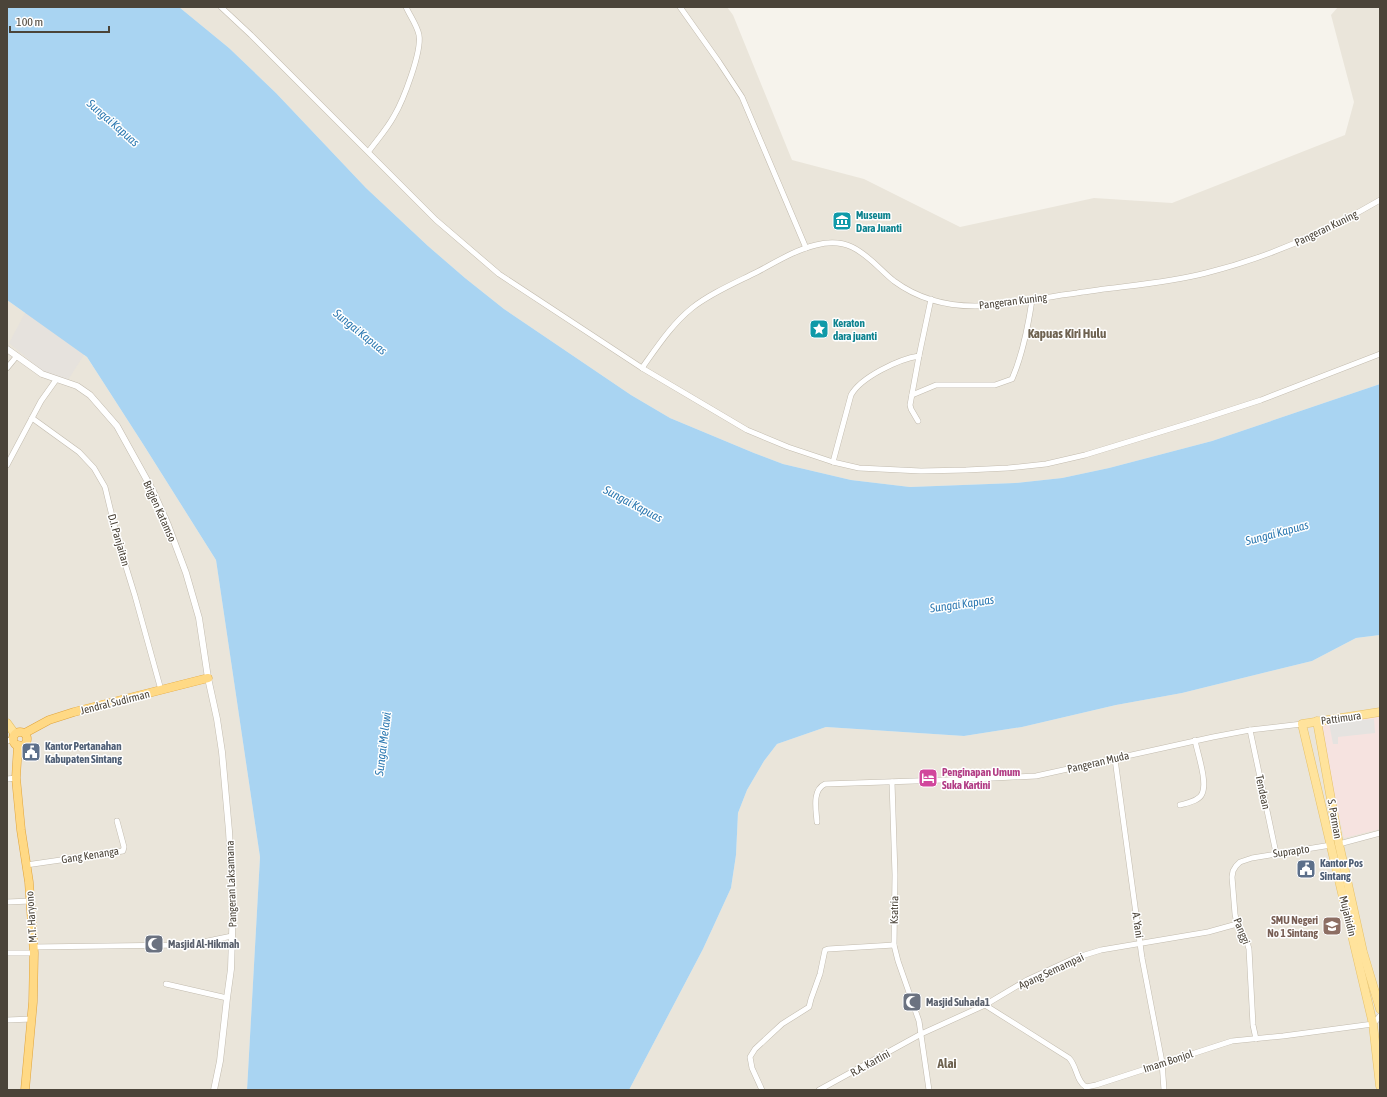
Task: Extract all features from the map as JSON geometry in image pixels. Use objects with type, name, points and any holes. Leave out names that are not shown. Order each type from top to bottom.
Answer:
[{"type":"highway","name":"Jendral Sudirman","points":[[25,733],[44,722],[55,718],[208,678]]},
{"type":"highway","points":[[20,732],[25,733],[27,740],[24,745],[13,740],[20,732]]},
{"type":"highway","name":"M.T. Haryono","points":[[13,740],[34,950],[32,1019],[25,1090]]},
{"type":"main road","name":"Pattimura","points":[[1302,724],[1380,712]]},
{"type":"main road","name":"S. Parman","points":[[1317,721],[1335,844],[1363,952],[1380,1009]]},
{"type":"main road","points":[[7,723],[13,740]]},
{"type":"main road","name":"Mujahidin","points":[[1302,724],[1335,844],[1374,1024],[1380,1086]]},
{"type":"street","points":[[221,7],[251,35],[298,84],[369,152],[436,220],[500,274],[642,368],[747,430],[788,447],[833,462],[859,468],[921,471],[1008,468],[1046,464],[1085,455],[1261,400],[1380,354]]},
{"type":"street","points":[[369,152],[394,116],[417,59],[420,45],[419,34],[406,7]]},
{"type":"street","points":[[680,7],[742,97],[806,248]]},
{"type":"street","name":"Pangeran Kuning","points":[[642,368],[668,333],[692,308],[720,291],[806,248],[833,243],[852,247],[871,260],[894,280],[916,294],[931,299],[957,305],[974,306],[1010,304],[1103,289],[1140,285],[1206,273],[1238,264],[1293,245],[1380,200]]},
{"type":"street","points":[[918,421],[911,409],[912,395],[931,299]]},
{"type":"street","points":[[912,395],[936,385],[995,385],[1012,379],[1019,364],[1028,328],[1032,300]]},
{"type":"street","name":"Brigjen Katamso","points":[[7,350],[42,374],[77,386],[90,395],[117,426],[153,491],[178,550],[199,618],[208,678]]},
{"type":"street","points":[[833,462],[853,391],[870,377],[879,372],[898,362],[911,357],[919,356]]},
{"type":"street","points":[[7,368],[16,357]]},
{"type":"street","points":[[7,465],[44,397],[56,380]]},
{"type":"street","name":"D.I. Panjaitan","points":[[32,418],[79,452],[94,468],[105,487],[118,541],[136,596],[161,690]]},
{"type":"street","name":"Pangeran Laksamana","points":[[208,678],[217,719],[222,752],[232,890],[232,970],[227,998],[220,1061],[214,1090]]},
{"type":"street","name":"Pangeran Muda","points":[[817,822],[817,791],[820,786],[831,782],[892,782],[1036,776],[1195,740],[1250,730],[1302,724]]},
{"type":"street","name":"Tendean","points":[[1250,730],[1276,853]]},
{"type":"street","points":[[1180,805],[1197,799],[1202,794],[1204,780],[1195,740]]},
{"type":"street","name":"A. Yani","points":[[1115,759],[1142,958],[1162,1062],[1164,1090]]},
{"type":"street","points":[[7,780],[16,778]]},
{"type":"street","name":"Ksatria","points":[[892,782],[894,945],[919,1021],[929,1090]]},
{"type":"street","name":"Gang Kenanga","points":[[26,865],[123,851],[123,841],[117,821]]},
{"type":"street","name":"Suprapto","points":[[1252,858],[1335,844],[1380,834]]},
{"type":"street","name":"Panggi","points":[[1252,858],[1240,862],[1233,871],[1232,890],[1234,914],[1249,949],[1253,1025],[1256,1039]]},
{"type":"street","points":[[7,902],[30,902]]},
{"type":"street","name":"Apang Semampai","points":[[921,1034],[985,1005],[1027,980],[1075,958],[1101,950],[1208,932],[1237,924]]},
{"type":"street","points":[[7,953],[34,950],[182,945],[232,936]]},
{"type":"street","points":[[762,1090],[752,1068],[750,1057],[755,1049],[782,1024],[809,1007],[820,974],[825,950],[894,945]]},
{"type":"street","points":[[166,984],[227,998]]},
{"type":"street","name":"Imam Bonjol","points":[[985,1005],[1069,1058],[1073,1063],[1081,1084],[1086,1087],[1232,1041],[1374,1024]]},
{"type":"street","points":[[1374,1024],[1380,1016]]},
{"type":"street","points":[[7,1020],[32,1019]]},
{"type":"street","name":"R.A. Kartini","points":[[819,1090],[921,1034]]},
{"type":"shaded area","points":[[179,7],[727,7],[733,15],[792,160],[864,179],[960,227],[1094,198],[1172,203],[1345,135],[1354,102],[1331,15],[1338,7],[1380,7],[1380,384],[1212,441],[1109,468],[1062,478],[1015,483],[910,487],[851,480],[783,464],[670,418],[631,395],[504,309],[428,246],[366,188],[276,93],[229,48]]},
{"type":"shaded area","points":[[43,279],[108,317],[68,380],[54,376],[40,369],[9,343]]},
{"type":"shaded area","points":[[7,300],[87,357],[216,560],[260,857],[247,1090],[7,1090]]},
{"type":"shaded area","points":[[1380,635],[1380,1090],[629,1090],[703,949],[731,888],[736,855],[738,813],[747,790],[764,761],[777,744],[826,727],[964,736],[1022,727],[1116,705],[1182,693],[1312,661],[1356,638]]},
{"type":"shaded area","points":[[1380,716],[1380,829],[1344,838],[1317,723]]},
{"type":"shaded area","points":[[1374,719],[1375,733],[1338,737],[1338,744],[1333,744],[1329,723]]},
{"type":"water","points":[[7,7],[179,7],[229,48],[276,93],[366,188],[428,246],[504,309],[631,395],[670,418],[783,464],[851,480],[910,487],[1015,483],[1062,478],[1109,468],[1212,441],[1380,384],[1380,635],[1356,638],[1312,661],[1182,693],[1116,705],[1022,727],[964,736],[826,727],[777,744],[764,761],[747,790],[738,813],[736,855],[731,888],[703,949],[629,1090],[247,1090],[260,857],[216,560],[87,357],[7,300]]},
{"type":"place","name":"Museum Dara Juanti","points":[[842,221]]},
{"type":"place","name":"Keraton dara juanti","points":[[819,329]]},
{"type":"place","name":"Kantor Pertanahan Kabupaten Sintang","points":[[31,752]]},
{"type":"place","name":"Penginapan Umum Suka Kartini","points":[[928,778]]},
{"type":"place","name":"Kantor Pos Sintang","points":[[1306,869]]},
{"type":"place","name":"SMU Negeri No 1 Sintang","points":[[1332,926]]},
{"type":"place","name":"Masjid Al-Hikmah","points":[[154,944]]},
{"type":"place","name":"Masjid Suhada1","points":[[912,1002]]},
{"type":"district","name":"Kapuas Kiri Hulu","points":[[1067,333]]},
{"type":"district","name":"Alai","points":[[947,1063]]},
{"type":"water label","name":"Sungai Kapuas","points":[[113,123]]},
{"type":"water label","name":"Sungai Kapuas","points":[[360,332]]},
{"type":"water label","name":"Sungai Kapuas","points":[[633,504]]},
{"type":"water label","name":"Sungai Kapuas","points":[[1277,533]]},
{"type":"water label","name":"Sungai Kapuas","points":[[962,604]]},
{"type":"water label","name":"Sungai Melawi","points":[[383,744]]}]
